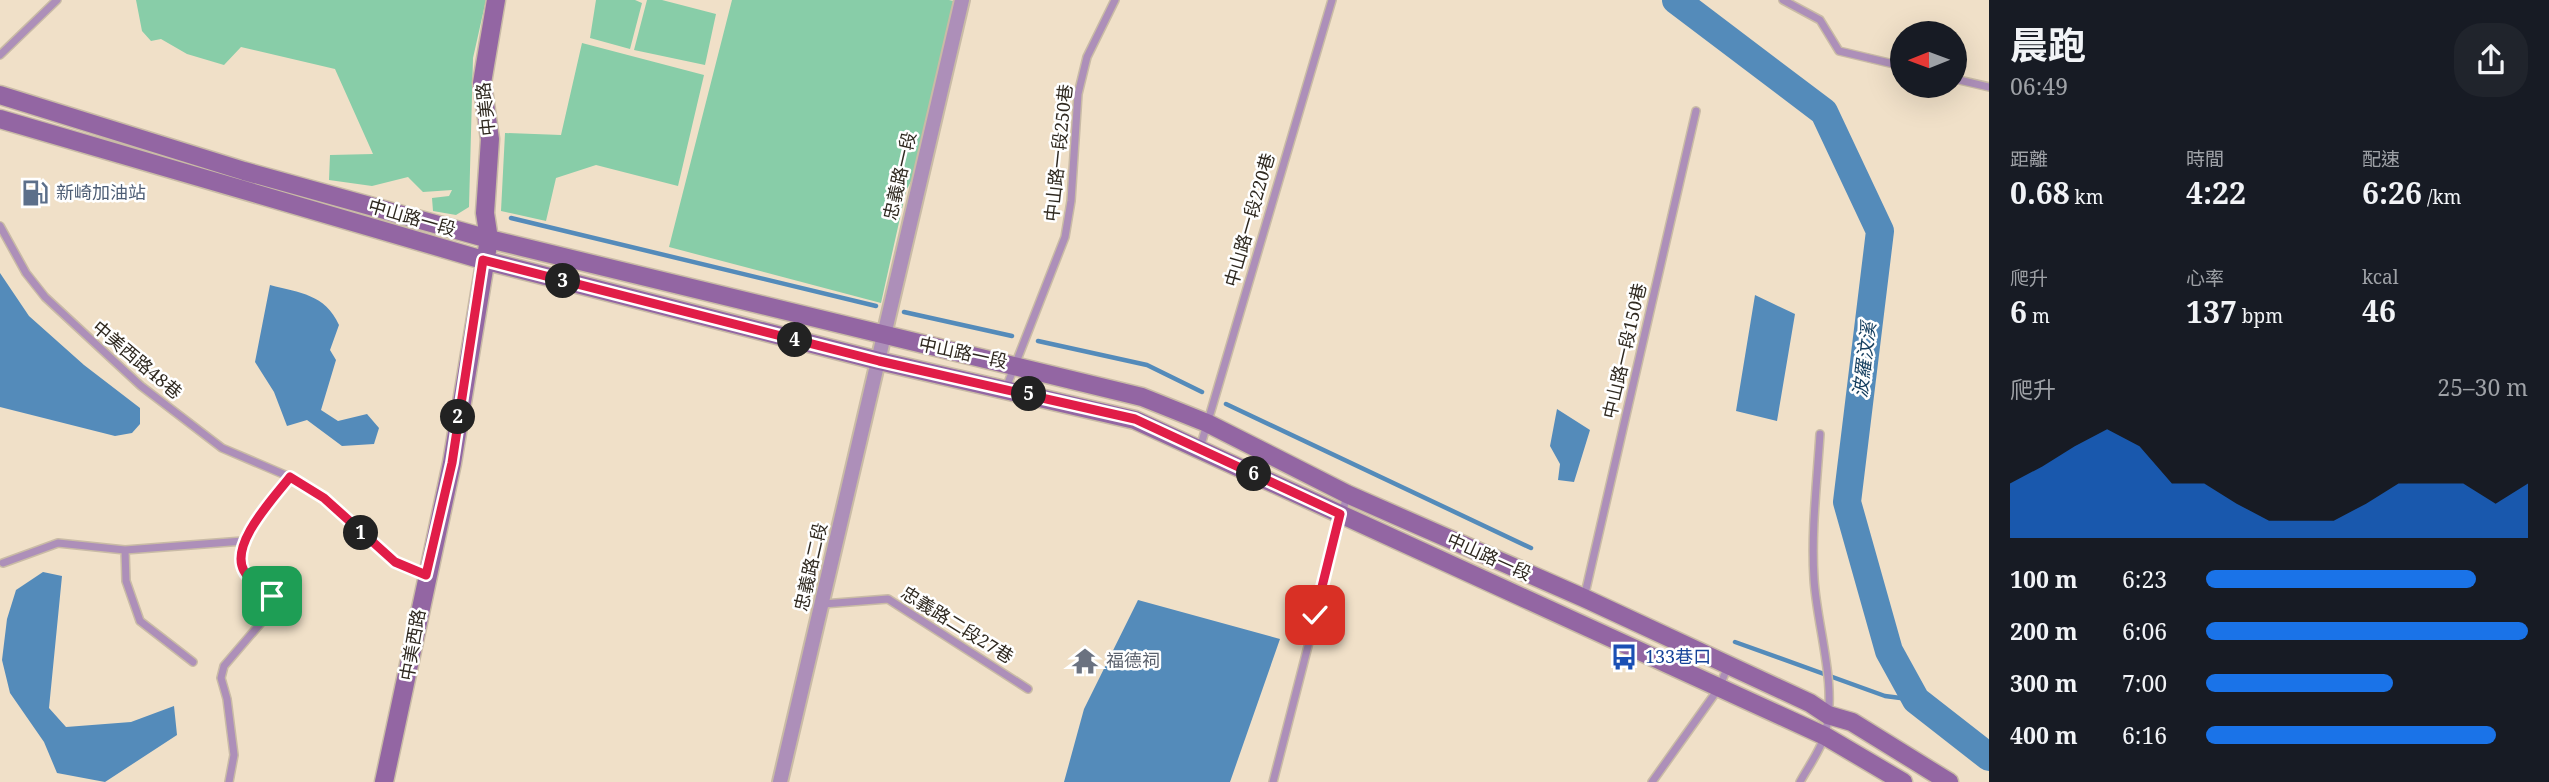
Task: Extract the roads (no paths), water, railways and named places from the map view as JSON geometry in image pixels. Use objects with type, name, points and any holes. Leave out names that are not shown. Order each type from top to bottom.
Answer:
[{"type":"street","name":"中美路","points":[[483,260],[489,239],[485,213],[490,139],[482,83],[496,0]]},
{"type":"street","name":"忠義路一段","points":[[879,361],[962,0]]},
{"type":"street","name":"中山路一段","points":[[0,95],[244,171],[489,239],[1142,397],[1207,423],[1347,494],[1584,598],[1810,703],[1828,715],[1852,722],[1950,782]]},
{"type":"street","points":[[58,136],[66,115]]},
{"type":"street","name":"中山路一段","points":[[0,119],[483,260],[879,361],[1135,419],[1825,736],[1903,782]]},
{"type":"street","points":[[238,189],[244,171]]},
{"type":"street","name":"中美西路","points":[[384,782],[397,733],[426,575],[452,463],[483,260]]},
{"type":"street","name":"忠義路二段","points":[[780,782],[879,361]]},
{"type":"lane","points":[[0,55],[57,0]]},
{"type":"lane","name":"中山路一段250巷","points":[[1006,388],[1065,237],[1076,150],[1078,93],[1087,57],[1115,0]]},
{"type":"lane","name":"中山路一段220巷","points":[[1200,449],[1332,0]]},
{"type":"lane","points":[[1783,0],[1819,20],[1839,51],[1890,63]]},
{"type":"lane","points":[[1967,82],[1989,87]]},
{"type":"lane","name":"中山路一段150巷","points":[[1584,598],[1696,111]]},
{"type":"lane","name":"中美西路48巷","points":[[0,226],[26,273],[45,297],[141,386],[222,448],[290,477],[324,498],[395,562],[426,575]]},
{"type":"lane","points":[[1800,782],[1825,736],[1828,715],[1825,645],[1814,576],[1815,493],[1820,434]]},
{"type":"lane","points":[[229,782],[233,745],[221,678],[224,666],[266,617],[272,596],[244,573],[240,560],[243,541],[290,477]]},
{"type":"lane","points":[[1273,782],[1347,494]]},
{"type":"lane","points":[[3,563],[58,543],[125,550],[243,541]]},
{"type":"lane","points":[[125,550],[127,580],[140,621],[193,662]]},
{"type":"lane","name":"忠義路二段27巷","points":[[822,604],[888,600],[1028,690]]},
{"type":"lane","points":[[1652,782],[1719,688],[1729,665]]},
{"type":"water","points":[[0,273],[29,316],[84,365],[140,408],[140,424],[132,433],[115,436],[0,407]]},
{"type":"water","points":[[270,285],[310,296],[327,307],[333,315],[339,325],[330,350],[336,360],[321,410],[338,421],[367,414],[379,428],[374,444],[342,446],[307,420],[287,426],[274,392],[255,362]]},
{"type":"water","points":[[1755,295],[1795,314],[1777,421],[1736,411]]},
{"type":"water","points":[[1557,409],[1590,430],[1574,482],[1558,480],[1560,464],[1550,446]]},
{"type":"water","points":[[43,572],[62,576],[49,708],[66,727],[131,722],[174,706],[177,735],[105,782],[57,773],[44,742],[10,693],[2,660],[7,619],[16,590]]},
{"type":"water","points":[[1138,600],[1280,639],[1230,782],[1064,782],[1084,709]]},
{"type":"waterway","name":"波羅汶溪","points":[[1676,0],[1824,112],[1880,231],[1847,502],[1889,651],[1916,700],[1989,757]]},
{"type":"waterway","points":[[511,218],[876,306]]},
{"type":"waterway","points":[[904,312],[1012,336]]},
{"type":"waterway","points":[[1038,341],[1147,365],[1202,392]]},
{"type":"waterway","points":[[1226,404],[1531,548]]},
{"type":"waterway","points":[[1735,642],[1885,696],[1916,700]]},
{"type":"place","name":"新崎加油站","points":[[35,193]]},
{"type":"place","name":"133巷口","points":[[1624,657]]},
{"type":"place","name":"福德祠","points":[[1085,661]]}]
